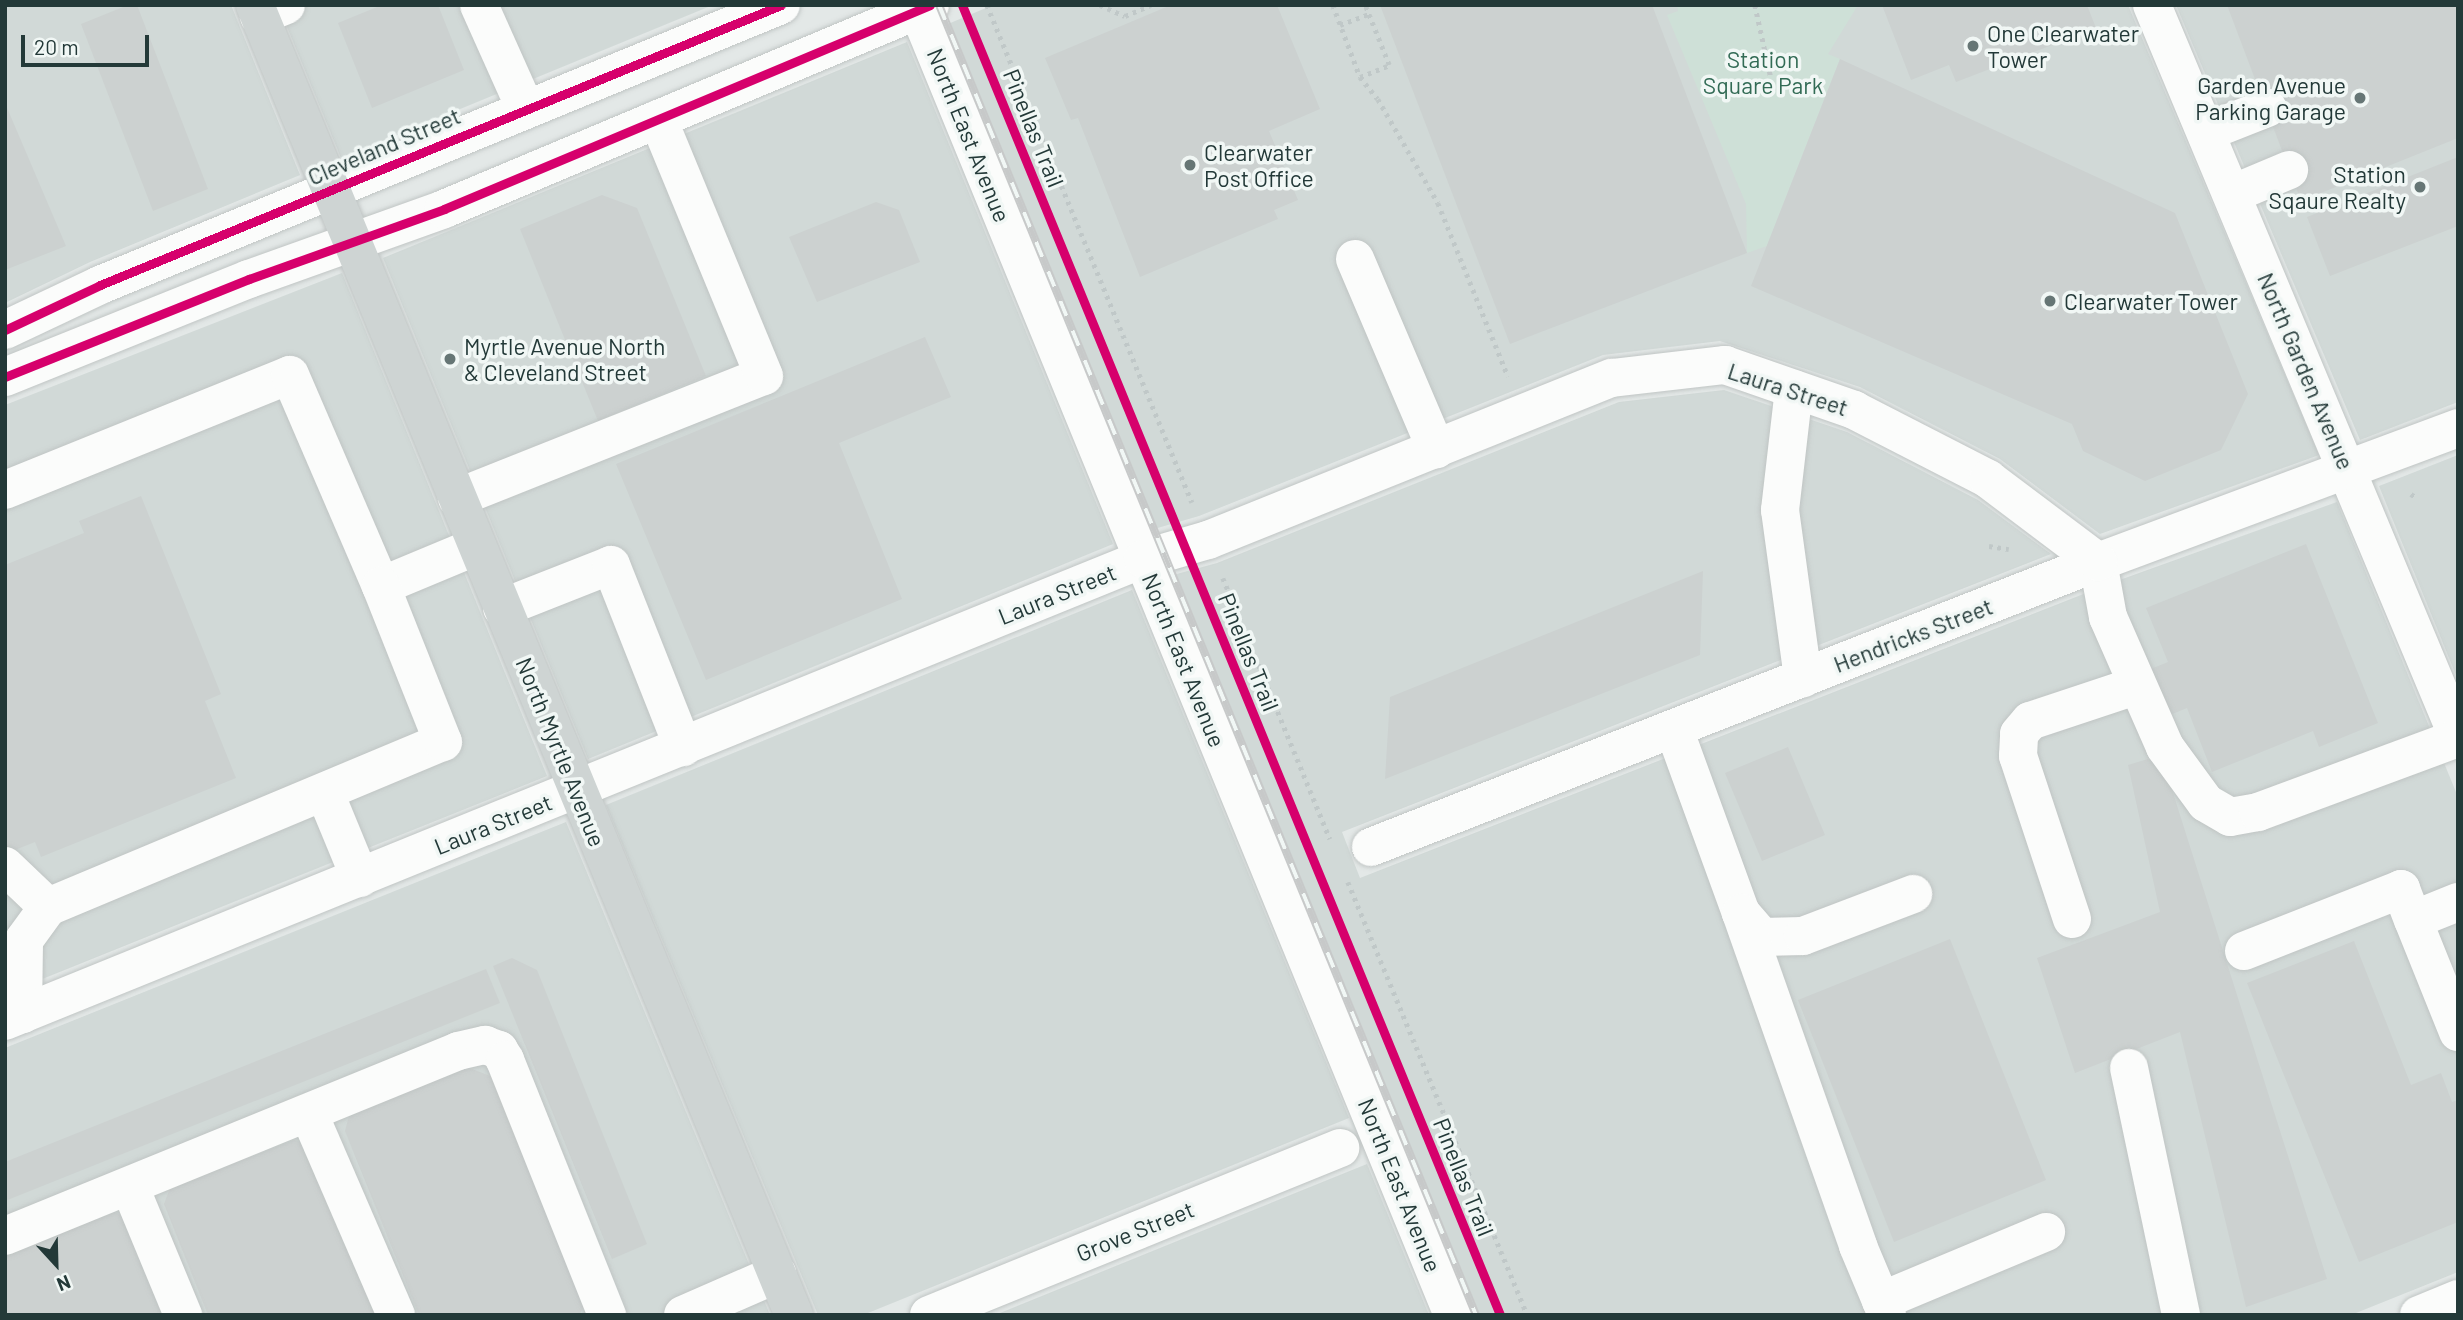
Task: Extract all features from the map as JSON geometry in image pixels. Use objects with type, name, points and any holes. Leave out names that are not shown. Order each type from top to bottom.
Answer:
[{"type":"main road","name":"North Myrtle Avenue","points":[[267,9],[330,189],[794,1315]]},
{"type":"street","points":[[479,5],[525,108]]},
{"type":"street","name":"Cleveland Street","points":[[5,330],[100,285],[781,5]]},
{"type":"street","name":"North Garden Avenue","points":[[2152,5],[2458,738]]},
{"type":"street","points":[[5,377],[353,242],[658,119],[921,7]]},
{"type":"street","name":"North East Avenue","points":[[921,7],[1143,559],[1453,1315]]},
{"type":"street","points":[[2206,132],[2266,108]]},
{"type":"street","points":[[457,498],[764,376],[658,119]]},
{"type":"street","points":[[2232,194],[2289,170]]},
{"type":"street","points":[[1355,259],[1436,449]]},
{"type":"street","name":"Laura Street","points":[[14,1017],[577,791],[1143,559],[1208,540],[1612,378],[1724,365],[1854,410],[1989,479],[2098,562]]},
{"type":"street","points":[[5,490],[290,375],[381,586],[443,742],[48,907],[24,940],[14,1017]]},
{"type":"street","points":[[1794,389],[1780,510],[1803,678]]},
{"type":"street","name":"Hendricks Street","points":[[1353,849],[1674,729],[2098,562],[2458,428]]},
{"type":"street","points":[[381,586],[477,546]]},
{"type":"street","points":[[2098,562],[2108,618],[2135,686],[2165,747],[2206,803],[2230,817],[2258,812],[2458,738]]},
{"type":"street","points":[[502,608],[611,565],[683,747]]},
{"type":"street","points":[[2072,919],[2018,755],[2019,734],[2030,721],[2135,686]]},
{"type":"street","points":[[1674,729],[1884,1308],[2046,1232]]},
{"type":"street","points":[[325,793],[360,878]]},
{"type":"street","points":[[5,866],[48,907]]},
{"type":"street","points":[[2244,951],[2401,889],[2458,1032]]},
{"type":"street","points":[[1741,913],[1762,937],[1803,936],[1913,894]]},
{"type":"street","points":[[2413,920],[2458,902]]},
{"type":"street","points":[[5,1236],[130,1188],[458,1051],[485,1045],[499,1051],[605,1310]]},
{"type":"street","points":[[2129,1068],[2181,1315]]},
{"type":"street","points":[[309,1114],[396,1315]]},
{"type":"street","name":"Grove Street","points":[[929,1315],[1340,1148]]},
{"type":"street","points":[[130,1188],[183,1315]]},
{"type":"street","points":[[684,1315],[777,1275]]},
{"type":"street","points":[[2419,1315],[2458,1299]]},
{"type":"path","points":[[1100,5],[1125,16],[1151,5]]},
{"type":"path","points":[[1333,5],[1360,77],[1378,99],[1438,203],[1508,376]]},
{"type":"path","points":[[1360,77],[1389,65],[1365,5]]},
{"type":"path","points":[[1755,5],[1771,78]]},
{"type":"path","points":[[1340,25],[1368,14]]},
{"type":"shaded area","points":[[5,5],[231,5],[300,175],[90,262],[5,303]]},
{"type":"shaded area","points":[[278,5],[713,5],[341,158]]},
{"type":"shaded area","points":[[993,5],[2128,5],[2319,455],[2100,534],[2000,459],[1860,387],[1720,341],[1603,355],[1199,516],[1154,529],[948,24]]},
{"type":"shaded area","points":[[2176,5],[2458,5],[2458,402],[2360,440]]},
{"type":"shaded area","points":[[907,42],[1113,544],[588,759],[383,258]]},
{"type":"shaded area","points":[[342,273],[547,776],[5,994],[5,405]]},
{"type":"shaded area","points":[[1724,390],[1847,432],[1978,500],[2051,554],[1342,832],[1360,878],[2114,582],[2337,502],[2458,797],[2458,1272],[2351,1315],[1477,1315],[1173,575],[1217,563],[1619,402]]},
{"type":"shaded area","points":[[2458,455],[2458,680],[2379,486]]},
{"type":"shaded area","points":[[1132,590],[1349,1118],[863,1315],[818,1315],[606,805]]},
{"type":"shaded area","points":[[566,822],[770,1315],[5,1315],[5,1048]]},
{"type":"shaded area","points":[[1367,1164],[1429,1315],[995,1315]]},
{"type":"green space","name":"Station Square Park","points":[[1677,5],[1858,5],[1828,54],[1840,59],[1767,246],[1747,253],[1746,204],[1667,15],[1678,11]]},
{"type":"building","points":[[128,5],[137,5],[208,189],[153,211],[81,24]]},
{"type":"building","points":[[382,5],[438,5],[464,70],[372,108],[338,23]]},
{"type":"building","name":"Clearwater Post Office","points":[[1171,5],[1277,5],[1320,109],[1269,131],[1298,200],[1274,210],[1278,219],[1140,277],[1078,118],[1071,120],[1045,58]]},
{"type":"building","points":[[1380,5],[1652,5],[1747,253],[1510,344]]},
{"type":"building","name":"One Clearwater Tower","points":[[1882,5],[2087,5],[2096,28],[1956,82],[1949,65],[1911,80]]},
{"type":"building","name":"Garden Avenue Parking Garage","points":[[2227,5],[2458,5],[2458,138],[2301,201]]},
{"type":"building","points":[[1840,59],[2175,213],[2248,394],[2221,450],[2145,481],[2083,451],[2072,424],[1751,286]]},
{"type":"building","points":[[5,103],[66,246],[5,270]]},
{"type":"building","name":"Station Sqaure Realty","points":[[2458,157],[2458,226],[2330,276],[2307,217]]},
{"type":"building","points":[[602,195],[637,208],[706,376],[598,421],[520,229]]},
{"type":"building","points":[[876,202],[899,210],[920,262],[817,302],[789,237]]},
{"type":"building","points":[[925,337],[951,397],[839,443],[902,599],[706,680],[616,464]]},
{"type":"building","points":[[141,496],[221,694],[205,701],[236,778],[41,857],[35,842],[5,854],[5,565],[84,533],[79,521]]},
{"type":"building","points":[[2306,544],[2378,723],[2319,747],[2313,731],[2212,772],[2187,708],[2160,719],[2141,673],[2168,662],[2146,608]]},
{"type":"building","points":[[1703,571],[1700,655],[1385,779],[1390,697]]},
{"type":"building","points":[[1788,747],[1825,835],[1762,861],[1725,773]]},
{"type":"building","points":[[2161,755],[2327,1279],[2246,1307],[2180,1032],[2075,1073],[2037,958],[2160,912],[2128,765]]},
{"type":"building","points":[[1950,939],[2046,1180],[1894,1242],[1798,1000]]},
{"type":"building","points":[[2354,941],[2411,1085],[2441,1073],[2452,1102],[2458,1100],[2458,1222],[2359,1262],[2247,983]]},
{"type":"building","points":[[512,958],[537,970],[647,1244],[612,1259],[493,966]]},
{"type":"building","points":[[486,969],[500,1003],[5,1201],[5,1162]]},
{"type":"building","points":[[467,1067],[495,1078],[585,1305],[579,1315],[419,1315],[345,1131],[349,1116]]},
{"type":"building","points":[[294,1140],[308,1145],[375,1315],[208,1315],[164,1204],[170,1188]]},
{"type":"building","points":[[110,1210],[127,1218],[165,1315],[5,1315],[5,1253]]},
{"type":"railway","points":[[939,5],[1476,1315]]},
{"type":"cycle path","points":[[5,330],[100,285],[781,5]]},
{"type":"cycle path","points":[[5,377],[249,279],[444,209],[930,5]]},
{"type":"cycle path","name":"Pinellas Trail","points":[[962,5],[1500,1315]]},
{"type":"place","name":"One Clearwater Tower","points":[[1973,46]]},
{"type":"place","name":"Garden Avenue Parking Garage","points":[[2360,98]]},
{"type":"place","name":"Clearwater Post Office","points":[[1190,165]]},
{"type":"place","name":"Station Sqaure Realty","points":[[2420,187]]},
{"type":"place","name":"Clearwater Tower","points":[[2050,301]]},
{"type":"place","name":"Myrtle Avenue North & Cleveland Street","points":[[450,359]]}]
